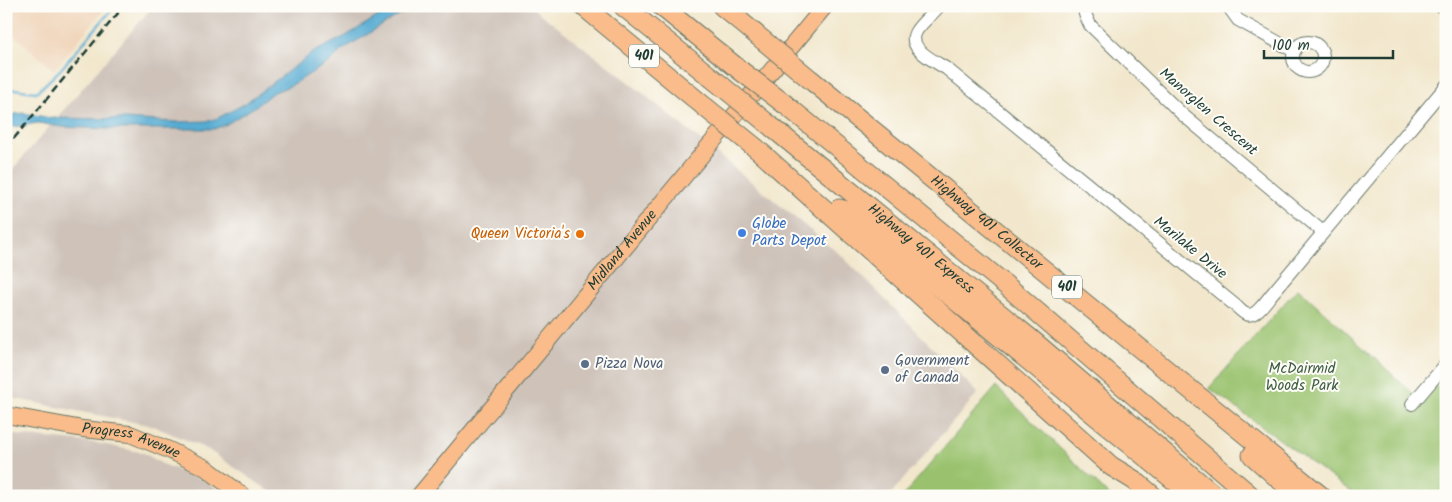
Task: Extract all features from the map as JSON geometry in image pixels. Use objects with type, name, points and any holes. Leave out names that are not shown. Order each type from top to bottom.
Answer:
[{"type":"highway","name":"401","points":[[584,6],[757,149],[1111,466],[1134,480],[1153,496]]},
{"type":"highway","name":"Highway 401 Express","points":[[623,6],[1039,346],[1216,496]]},
{"type":"highway","name":"Highway 401 Express","points":[[661,6],[1008,287],[1251,496]]},
{"type":"highway","name":"Highway 401 Collector","points":[[723,7],[1321,496]]},
{"type":"highway","points":[[815,200],[847,211],[1193,496]]},
{"type":"highway","points":[[1075,294],[1298,496]]},
{"type":"highway","points":[[1111,466],[1134,496]]},
{"type":"main road","name":"Midland Avenue","points":[[419,496],[825,6]]},
{"type":"main road","name":"Progress Avenue","points":[[6,415],[83,429],[130,434],[206,468],[243,496]]},
{"type":"street","name":"Marilake Drive","points":[[939,6],[915,32],[914,41],[916,48],[947,69],[982,97],[1246,314],[1253,314],[1259,308],[1446,86]]},
{"type":"street","name":"Manorglen Crescent","points":[[1084,6],[1084,14],[1090,24],[1172,106],[1323,232]]},
{"type":"street","points":[[1230,6],[1238,20],[1294,51]]},
{"type":"street","points":[[1441,6],[1446,10]]},
{"type":"street","points":[[1412,404],[1446,364]]},
{"type":"shaded area","points":[[6,6],[107,6],[54,70],[6,28]]},
{"type":"shaded area","points":[[153,6],[530,6],[624,78],[843,257],[978,393],[889,496],[277,496],[207,449],[153,426],[6,397],[6,177]]},
{"type":"shaded area","points":[[6,434],[97,443],[144,453],[162,464],[208,482],[225,496],[6,496]]},
{"type":"green space","name":"McDairmid Woods Park","points":[[1298,288],[1420,400],[1435,386],[1446,395],[1446,496],[1357,496],[1209,388]]},
{"type":"green space","points":[[996,387],[1110,496],[903,496]]},
{"type":"water","points":[[395,6],[416,6],[342,50],[329,62],[292,85],[272,93],[256,106],[225,125],[214,129],[111,129],[62,127],[38,123],[14,127],[6,125],[6,115],[24,113],[51,118],[175,122],[208,121],[218,118],[244,104],[314,52],[346,36]]},
{"type":"waterway","points":[[6,90],[37,92],[60,70],[115,6]]},
{"type":"railway","points":[[6,148],[124,6]]},
{"type":"place","name":"Globe Parts Depot","points":[[742,233]]},
{"type":"place","name":"Queen Victoria's","points":[[580,234]]},
{"type":"place","name":"Pizza Nova","points":[[585,364]]},
{"type":"place","name":"Government of Canada","points":[[885,370]]}]
